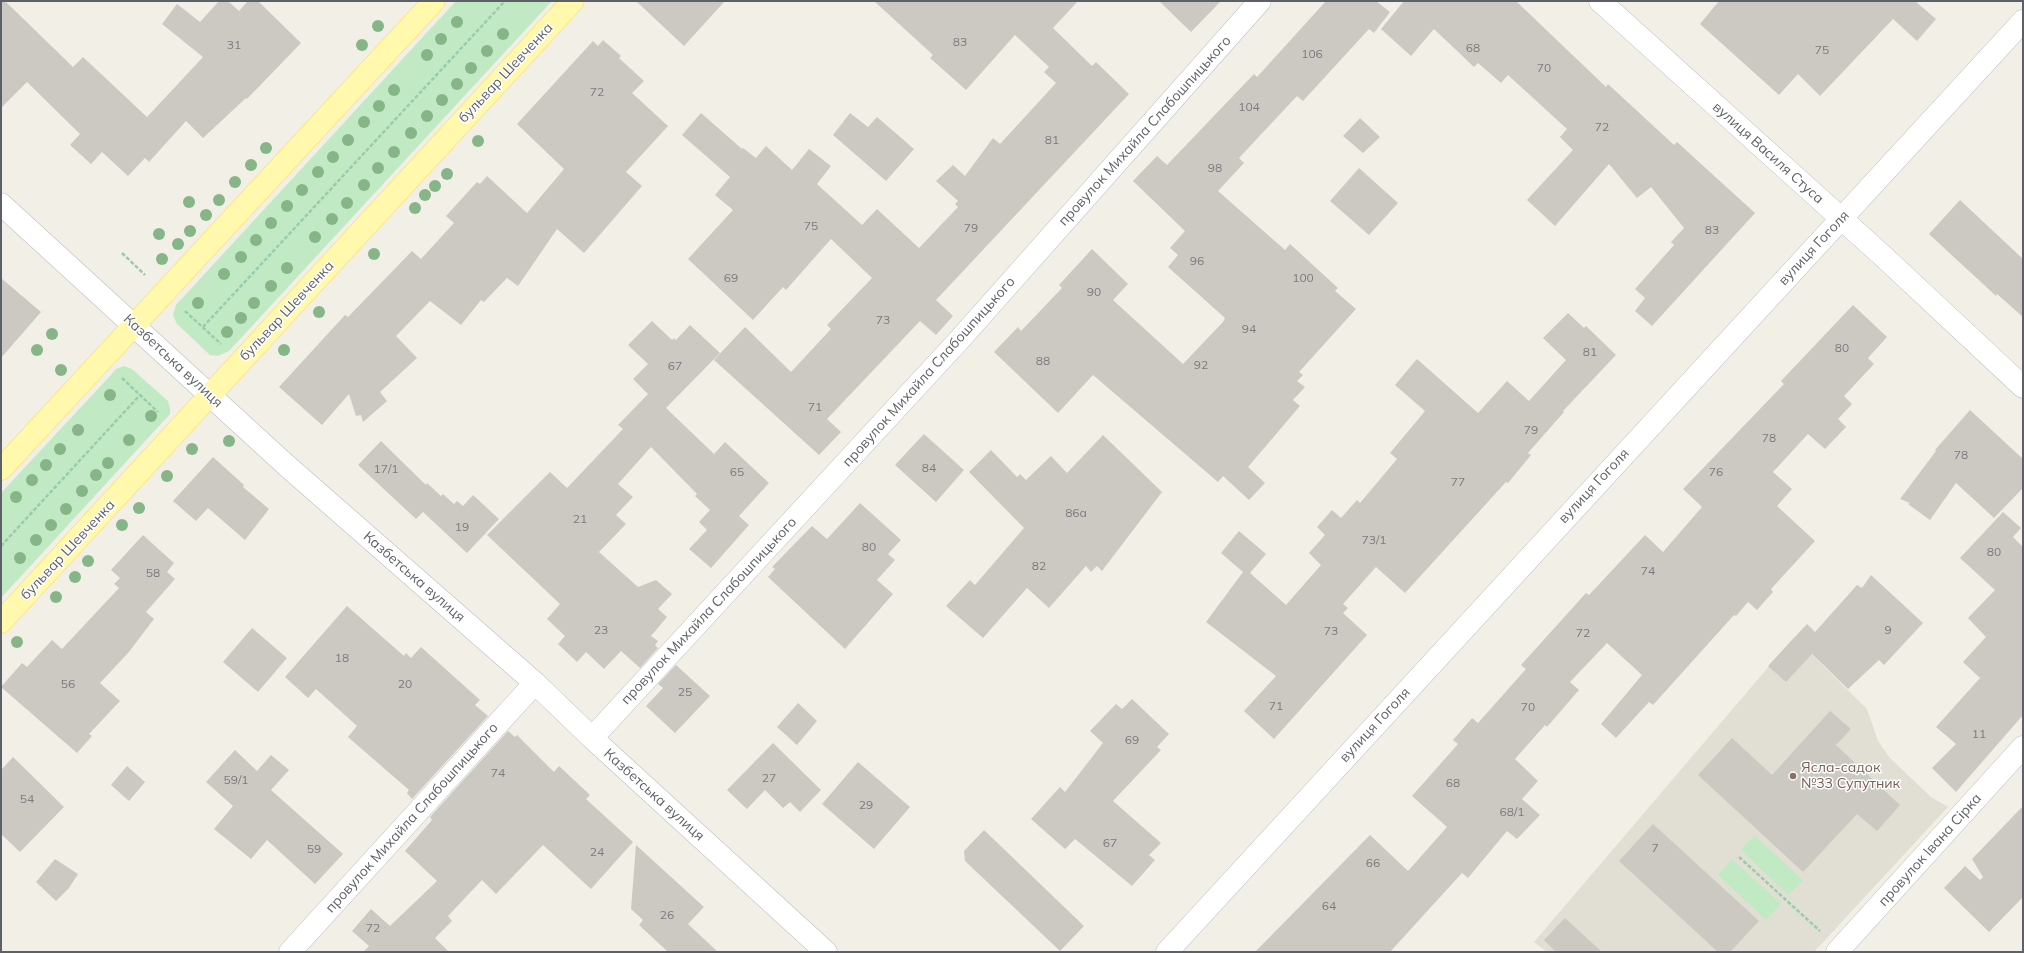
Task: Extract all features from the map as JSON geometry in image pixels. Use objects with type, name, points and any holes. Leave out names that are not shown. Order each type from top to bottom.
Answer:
[{"type":"main road","points":[[1,469],[434,1]]},
{"type":"main road","name":"бульвар Шевченка","points":[[1,622],[573,1]]},
{"type":"street","name":"провулок Михайла Слабошпицького","points":[[592,738],[961,338],[1260,1]]},
{"type":"street","name":"вулиця Василя Стуса","points":[[1600,1],[1841,219],[2023,387]]},
{"type":"street","name":"вулиця Гоголя","points":[[1167,952],[2023,21]]},
{"type":"street","name":"Казбетська вулиця","points":[[1,204],[210,396],[535,683],[592,738],[826,952]]},
{"type":"street","name":"провулок Михайла Слабошпицького","points":[[290,952],[535,683]]},
{"type":"street","name":"провулок Івана Сірка","points":[[1838,951],[2023,747]]},
{"type":"path","points":[[203,327],[505,1]]},
{"type":"path","points":[[122,254],[151,280]]},
{"type":"path","points":[[182,308],[224,346]]},
{"type":"path","points":[[120,376],[161,414]]},
{"type":"path","points":[[1,546],[140,395]]},
{"type":"path","points":[[1740,857],[1838,951]]},
{"type":"shaded area","name":"Ясла-садок №33 Супутник","points":[[1794,637],[1867,709],[1878,741],[1890,758],[1931,797],[1948,807],[1814,952],[1547,952],[1534,942]]},
{"type":"green space","points":[[456,1],[552,1],[229,351],[218,356],[210,355],[177,324],[173,315],[176,305]]},
{"type":"green space","points":[[124,366],[132,369],[168,401],[170,414],[1,598],[1,493],[116,369]]},
{"type":"green space","points":[[1754,835],[1803,880],[1788,895],[1741,850]]},
{"type":"green space","points":[[1732,859],[1781,904],[1766,920],[1718,875]]},
{"type":"building","points":[[1,1],[5,1],[73,67],[83,57],[147,117],[203,57],[162,24],[177,4],[200,22],[219,1],[228,1],[239,11],[248,1],[258,1],[301,43],[247,99],[246,98],[203,138],[186,121],[149,162],[145,158],[128,176],[102,152],[91,164],[70,145],[80,134],[27,82],[1,108]]},
{"type":"building","points":[[636,1],[725,1],[684,46]]},
{"type":"building","points":[[874,1],[1078,1],[1053,28],[1092,66],[1096,62],[1129,94],[936,300],[953,316],[936,335],[920,321],[827,419],[841,432],[819,455],[714,360],[745,327],[791,372],[831,329],[827,325],[872,278],[831,239],[786,290],[783,287],[753,320],[688,259],[733,210],[715,195],[730,177],[682,135],[701,113],[742,149],[743,148],[756,158],[766,146],[792,170],[809,149],[831,166],[817,184],[862,225],[877,209],[919,248],[958,207],[955,204],[958,201],[936,181],[953,165],[965,176],[993,138],[1000,144],[1056,83],[1044,72],[1049,67],[1015,35],[966,90],[930,58],[933,55]]},
{"type":"building","points":[[1159,1],[1221,1],[1191,32]]},
{"type":"building","points":[[1326,1],[1376,1],[1390,12],[1374,33],[1369,29],[1303,101],[1297,96],[1239,158],[1244,163],[1218,191],[1285,250],[1290,244],[1338,288],[1335,291],[1356,309],[1299,372],[1303,375],[1297,381],[1305,387],[1293,400],[1300,406],[1248,467],[1265,483],[1249,500],[1223,476],[1218,482],[1093,375],[1058,413],[994,352],[1018,327],[1021,331],[1062,288],[1059,285],[1092,249],[1128,284],[1113,300],[1183,364],[1223,322],[1225,318],[1168,267],[1178,255],[1170,248],[1185,231],[1133,181],[1157,156],[1167,165],[1254,74],[1257,77]]},
{"type":"building","points":[[1404,1],[1516,1],[1606,87],[1608,84],[1674,145],[1677,142],[1755,213],[1652,326],[1635,311],[1645,298],[1635,289],[1674,245],[1671,242],[1684,228],[1651,187],[1637,198],[1609,164],[1555,226],[1527,200],[1573,150],[1560,137],[1567,129],[1508,75],[1501,83],[1478,63],[1474,67],[1434,29],[1411,56],[1381,29]]},
{"type":"building","points":[[1719,1],[1915,1],[1936,19],[1917,41],[1893,19],[1820,96],[1798,74],[1779,95],[1700,24]]},
{"type":"building","points":[[603,40],[621,56],[619,58],[644,81],[632,93],[668,126],[626,172],[642,186],[584,253],[557,229],[518,286],[507,278],[484,302],[481,300],[461,325],[430,301],[396,336],[417,358],[380,392],[387,401],[363,422],[361,415],[356,416],[349,394],[322,425],[279,387],[345,315],[348,317],[412,251],[421,259],[454,223],[446,216],[477,182],[480,184],[487,176],[527,213],[564,169],[517,124],[593,41],[598,46]]},
{"type":"building","points":[[850,113],[868,127],[877,117],[914,149],[886,181],[833,135]]},
{"type":"building","points":[[1360,118],[1380,137],[1363,153],[1343,136]]},
{"type":"building","points":[[1359,168],[1398,203],[1369,235],[1330,201]]},
{"type":"building","points":[[1960,200],[2023,259],[2023,317],[1997,294],[1996,296],[1929,234]]},
{"type":"building","points":[[1,278],[41,312],[1,358]]},
{"type":"building","points":[[1853,305],[1887,337],[1868,358],[1874,364],[1844,396],[1852,404],[1838,419],[1846,427],[1825,449],[1808,434],[1773,472],[1792,489],[1777,506],[1815,541],[1771,589],[1773,592],[1757,610],[1748,602],[1736,616],[1734,615],[1653,705],[1649,702],[1616,738],[1601,724],[1642,675],[1607,643],[1570,682],[1579,690],[1547,727],[1545,725],[1515,759],[1538,781],[1522,799],[1540,815],[1517,839],[1507,831],[1468,878],[1462,873],[1390,952],[1255,952],[1370,835],[1408,871],[1447,827],[1412,796],[1458,744],[1453,740],[1472,718],[1478,723],[1526,669],[1521,665],[1586,593],[1589,595],[1645,535],[1663,552],[1702,507],[1683,489],[1784,384],[1781,381]]},
{"type":"building","points":[[1568,313],[1584,328],[1586,326],[1616,355],[1563,411],[1564,412],[1528,453],[1531,455],[1508,483],[1506,482],[1405,593],[1376,567],[1343,604],[1348,608],[1343,613],[1367,635],[1274,739],[1244,711],[1276,676],[1206,622],[1243,572],[1221,553],[1239,531],[1266,554],[1250,573],[1286,605],[1321,565],[1309,553],[1325,535],[1317,527],[1332,510],[1341,518],[1357,500],[1360,503],[1397,459],[1390,453],[1425,411],[1395,385],[1417,359],[1478,413],[1507,381],[1529,401],[1566,360],[1543,338]]},
{"type":"building","points":[[652,321],[672,340],[674,338],[676,340],[690,325],[720,353],[666,408],[714,454],[725,442],[769,483],[739,516],[749,525],[711,568],[689,549],[707,530],[699,522],[710,510],[695,496],[697,494],[651,447],[618,484],[633,497],[616,515],[626,524],[599,552],[638,587],[656,580],[672,594],[658,609],[667,617],[651,636],[658,641],[655,645],[658,648],[640,668],[621,651],[604,669],[586,652],[577,662],[558,644],[565,636],[547,619],[560,604],[487,535],[550,472],[567,488],[623,429],[618,425],[648,394],[633,379],[648,364],[628,345]]},
{"type":"building","points":[[1970,410],[2023,459],[2023,488],[1994,518],[1956,483],[1930,520],[1908,504],[1910,503],[1900,499],[1936,451],[1935,450]]},
{"type":"building","points":[[924,434],[964,470],[936,502],[895,465]]},
{"type":"building","points":[[1103,435],[1162,492],[1102,571],[1097,566],[1091,572],[1086,566],[1049,608],[1027,588],[983,638],[946,606],[970,580],[975,585],[1024,528],[969,472],[991,450],[1017,477],[1020,474],[1026,480],[1051,456],[1067,473]]},
{"type":"building","points":[[381,441],[426,485],[427,483],[441,496],[443,494],[454,504],[457,501],[463,506],[473,495],[499,519],[467,553],[423,512],[416,519],[358,465]]},
{"type":"building","points":[[213,457],[244,485],[243,487],[269,509],[245,540],[208,508],[196,521],[173,501]]},
{"type":"building","points":[[860,503],[901,540],[888,554],[895,560],[877,580],[893,594],[845,649],[768,577],[775,569],[772,567],[812,526],[827,539]]},
{"type":"building","points":[[2003,512],[2021,528],[2013,537],[2023,547],[2023,715],[1956,792],[1932,768],[1956,744],[1936,727],[1980,678],[1963,662],[1986,637],[1968,618],[1995,590],[1960,558]]},
{"type":"building","points":[[143,535],[174,563],[167,572],[175,579],[146,612],[154,619],[128,653],[100,683],[120,701],[89,734],[92,736],[77,753],[1,687],[22,663],[27,667],[52,640],[62,649],[119,588],[114,584],[120,578],[111,570]]},
{"type":"building","points":[[1871,575],[1923,623],[1884,665],[1879,660],[1848,689],[1812,654],[1786,682],[1768,666],[1807,624],[1815,632],[1857,585],[1862,588]]},
{"type":"building","points":[[347,606],[404,656],[406,653],[411,658],[421,647],[480,700],[475,705],[488,716],[412,799],[407,793],[409,790],[348,737],[357,726],[316,689],[308,698],[285,677]]},
{"type":"building","points":[[252,628],[287,658],[258,692],[223,662]]},
{"type":"building","points":[[676,665],[710,696],[675,733],[646,706],[663,688],[658,684]]},
{"type":"building","points":[[1132,699],[1169,734],[1157,747],[1161,750],[1113,801],[1161,843],[1149,855],[1155,860],[1132,886],[1075,839],[1065,849],[1031,819],[1060,787],[1065,792],[1103,743],[1090,731],[1116,704],[1122,709]]},
{"type":"building","points":[[798,703],[817,721],[797,745],[777,727]]},
{"type":"building","points":[[1830,711],[1851,729],[1836,745],[1900,805],[1877,831],[1857,814],[1803,872],[1698,775],[1732,738],[1772,775]]},
{"type":"building","points":[[508,731],[515,737],[517,735],[554,772],[559,766],[590,795],[586,799],[633,842],[591,889],[543,845],[496,894],[482,880],[448,916],[452,921],[435,938],[449,952],[363,952],[369,946],[352,931],[371,909],[390,926],[437,881],[405,851],[432,820],[430,817]]},
{"type":"building","points":[[773,743],[821,790],[800,812],[790,802],[783,808],[765,790],[747,809],[727,790]]},
{"type":"building","points":[[235,750],[257,771],[271,755],[289,770],[271,790],[343,854],[315,884],[267,840],[251,859],[214,829],[233,806],[206,782]]},
{"type":"building","points":[[13,757],[64,807],[20,852],[1,834],[1,770]]},
{"type":"building","points":[[858,762],[910,807],[874,849],[822,804]]},
{"type":"building","points":[[127,766],[145,782],[129,801],[111,785]]},
{"type":"building","points":[[2023,806],[2023,897],[1989,932],[1944,888],[1965,866],[1980,880],[1983,877],[1972,859]]},
{"type":"building","points":[[1653,824],[1759,921],[1730,952],[1718,952],[1619,861]]},
{"type":"building","points":[[984,830],[1084,926],[1060,951],[965,861],[964,851]]},
{"type":"building","points":[[636,845],[704,907],[688,924],[718,952],[668,952],[639,925],[643,920],[631,909]]},
{"type":"building","points":[[55,859],[78,874],[69,888],[56,901],[36,882]]},
{"type":"building","points":[[1565,918],[1602,952],[1556,952],[1544,940]]},
{"type":"place","name":"Ясла-садок №33 Супутник","points":[[1793,776]]}]
